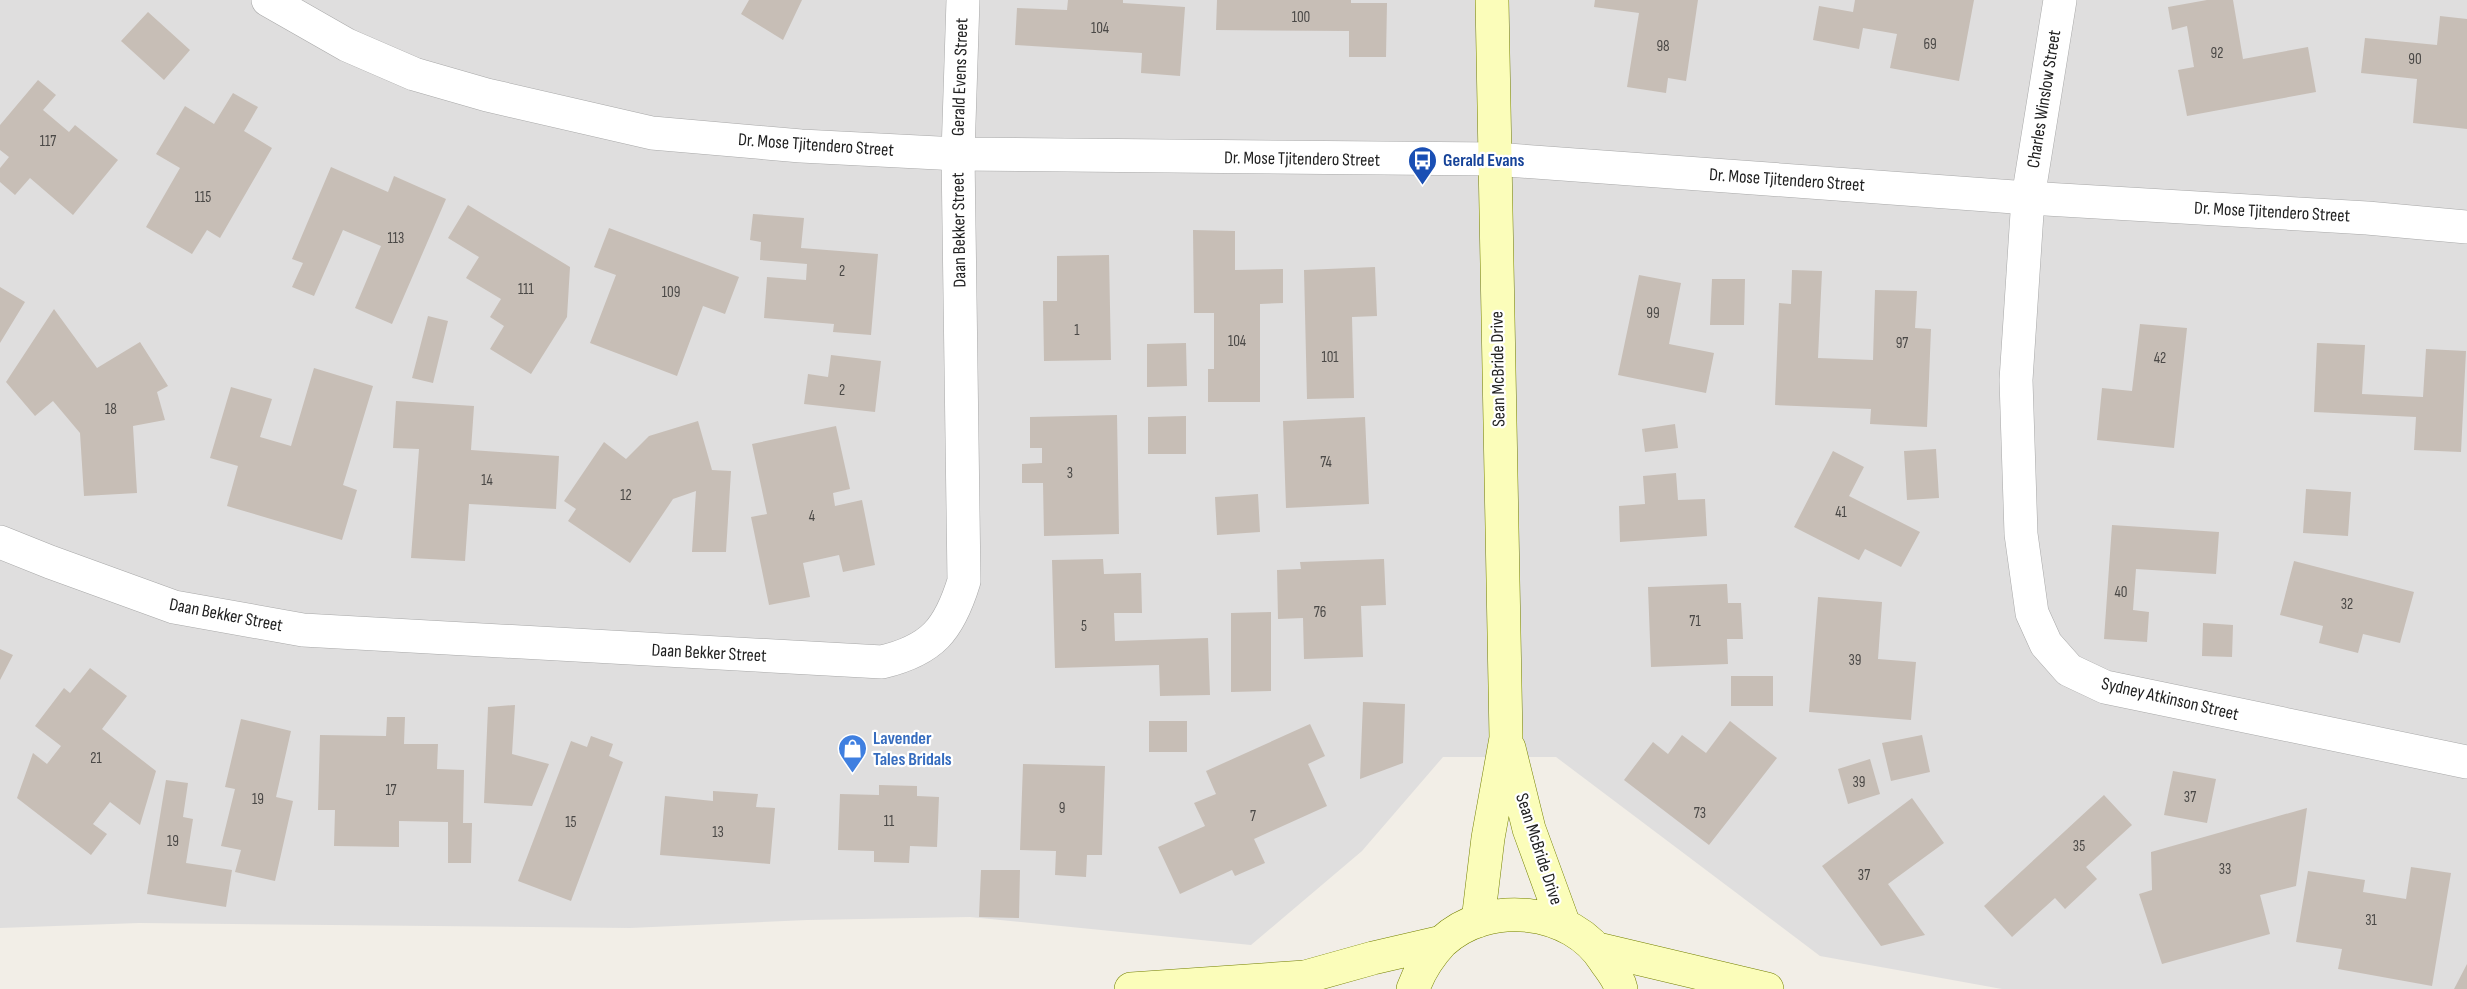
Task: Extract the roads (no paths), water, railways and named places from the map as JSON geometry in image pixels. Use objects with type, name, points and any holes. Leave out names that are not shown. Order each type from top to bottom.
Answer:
[{"type":"main road","name":"Sean McBride Drive","points":[[1478,921],[1488,838],[1506,738],[1492,0]]},
{"type":"main road","name":"Sean McBride Drive","points":[[1506,738],[1529,829],[1564,925]]},
{"type":"main road","points":[[1413,989],[1420,970],[1442,942],[1478,921],[1507,915],[1536,916],[1564,925],[1582,935],[1598,949],[1621,989]]},
{"type":"main road","points":[[1131,989],[1305,977],[1442,942]]},
{"type":"main road","points":[[1598,949],[1767,989]]},
{"type":"street","name":"Dr. Mose Tjitendero Street","points":[[268,0],[347,45],[414,74],[487,95],[652,133],[801,146],[958,154],[1494,159],[2028,198],[2367,218],[2467,227]]},
{"type":"street","name":"Gerald Evens Street","points":[[958,154],[963,0]]},
{"type":"street","name":"Charles Winslow Street","points":[[2028,198],[2060,0]]},
{"type":"street","name":"Daan Bekker Street","points":[[0,542],[174,607],[303,630],[882,662],[909,656],[932,641],[955,611],[963,581],[958,154]]},
{"type":"street","name":"Sydney Atkinson Street","points":[[2028,198],[2016,380],[2021,534],[2032,613],[2046,644],[2069,670],[2105,687],[2467,762]]},
{"type":"place","name":"Gerald Evans","points":[[1422,186]]},
{"type":"place","name":"Lavender Tales Bridals","points":[[852,774]]}]
